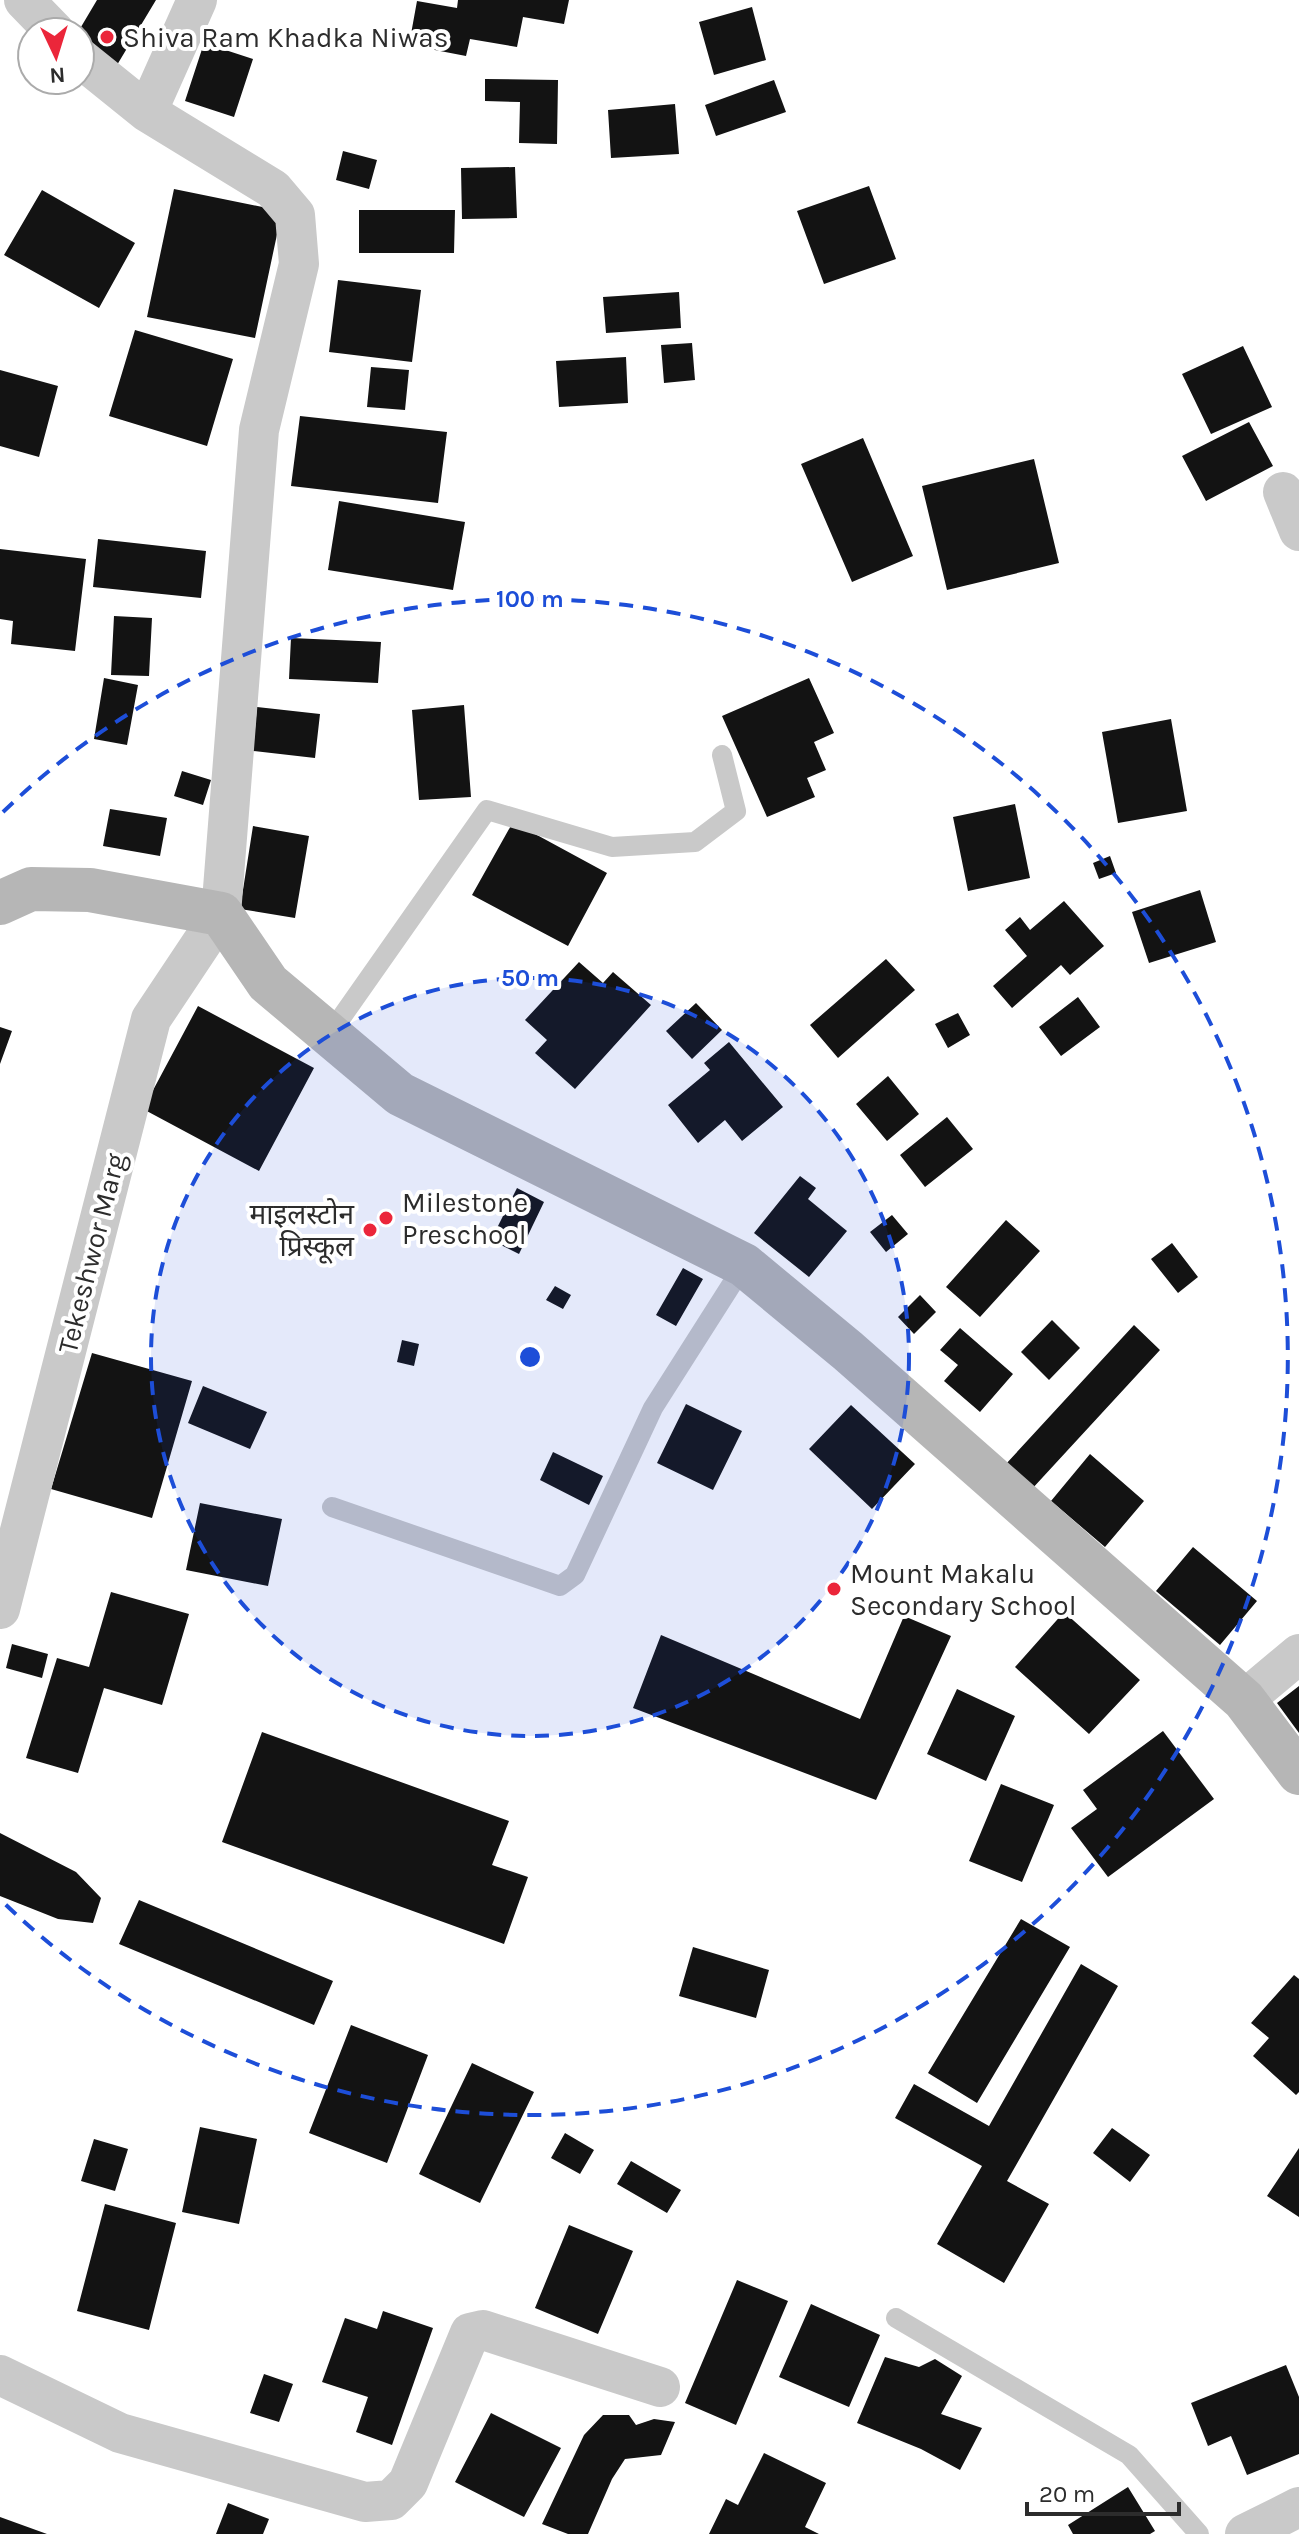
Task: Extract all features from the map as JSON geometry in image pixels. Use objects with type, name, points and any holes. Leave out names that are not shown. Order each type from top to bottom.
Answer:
[{"type":"street","points":[[24,0],[40,16]]},
{"type":"street","points":[[147,112],[197,0]]},
{"type":"street","points":[[96,71],[147,112],[273,189],[295,215],[299,264],[259,430],[221,914],[268,983],[400,1094],[744,1265],[848,1351],[1244,1700],[1299,1773]]},
{"type":"street","points":[[1283,492],[1299,531]]},
{"type":"street","points":[[0,903],[31,889],[90,890],[221,914]]},
{"type":"street","name":"Tekeshwor Marg","points":[[0,1609],[151,1019],[221,914]]},
{"type":"street","points":[[1244,1700],[1299,1654]]},
{"type":"street","points":[[0,2375],[120,2433],[365,2502],[391,2500],[408,2483],[470,2333],[483,2330],[660,2387]]},
{"type":"street","points":[[1245,2534],[1299,2507]]},
{"type":"lane","points":[[329,1035],[487,810],[612,847],[695,842],[736,811],[722,755]]},
{"type":"lane","points":[[332,1507],[560,1586],[575,1575],[653,1408],[744,1265]]},
{"type":"lane","points":[[896,2318],[1129,2455],[1199,2534]]},
{"type":"building","name":"Shiva Ram Khadka Niwas","points":[[97,0],[156,0],[117,65],[96,52],[96,16],[88,16]]},
{"type":"building","points":[[458,0],[569,0],[564,24],[523,17],[517,47],[470,39],[466,56],[409,45],[417,1],[457,8]]},
{"type":"building","points":[[752,7],[766,60],[714,75],[699,22]]},
{"type":"building","points":[[204,43],[253,59],[234,117],[185,101]]},
{"type":"building","points":[[485,79],[558,80],[557,144],[519,143],[520,102],[485,101]]},
{"type":"building","points":[[774,80],[786,112],[716,136],[705,105]]},
{"type":"building","points":[[675,104],[679,154],[611,158],[608,110]]},
{"type":"building","points":[[343,151],[377,160],[369,189],[336,180]]},
{"type":"building","points":[[515,167],[517,218],[462,219],[461,168]]},
{"type":"building","points":[[869,186],[896,259],[824,284],[797,211]]},
{"type":"building","points":[[174,189],[282,211],[255,338],[147,317]]},
{"type":"building","points":[[42,190],[135,243],[99,308],[4,255]]},
{"type":"building","points":[[359,210],[455,210],[454,253],[359,253]]},
{"type":"building","points":[[338,280],[421,290],[412,362],[329,352]]},
{"type":"building","points":[[679,292],[681,328],[606,333],[603,297]]},
{"type":"building","points":[[135,330],[233,359],[207,446],[109,416]]},
{"type":"building","points":[[692,343],[695,380],[664,383],[661,345]]},
{"type":"building","points":[[1243,346],[1272,407],[1211,434],[1182,374]]},
{"type":"building","points":[[626,357],[628,403],[559,407],[556,361]]},
{"type":"building","points":[[371,367],[409,370],[405,410],[367,407]]},
{"type":"building","points":[[0,370],[58,386],[39,457],[0,446]]},
{"type":"building","points":[[300,416],[447,432],[438,503],[291,486]]},
{"type":"building","points":[[1249,422],[1273,466],[1206,501],[1182,456]]},
{"type":"building","points":[[863,438],[913,556],[852,582],[801,464]]},
{"type":"building","points":[[1034,459],[1059,563],[947,590],[922,486]]},
{"type":"building","points":[[339,501],[465,522],[453,590],[328,570]]},
{"type":"building","points":[[98,539],[206,551],[201,598],[93,587]]},
{"type":"building","points":[[0,549],[86,559],[75,651],[11,644],[13,621],[0,619]]},
{"type":"building","points":[[114,616],[152,618],[149,676],[111,675]]},
{"type":"building","points":[[291,638],[381,642],[378,683],[289,679]]},
{"type":"building","points":[[104,678],[138,685],[127,745],[94,739]]},
{"type":"building","points":[[809,678],[834,733],[814,742],[826,770],[807,778],[815,797],[767,817],[722,716]]},
{"type":"building","points":[[464,705],[471,797],[419,800],[412,710]]},
{"type":"building","points":[[257,707],[320,714],[315,758],[253,751]]},
{"type":"building","points":[[1171,719],[1187,811],[1118,823],[1102,732]]},
{"type":"building","points":[[182,771],[211,780],[203,805],[174,796]]},
{"type":"building","points":[[1015,804],[1030,878],[968,891],[953,817]]},
{"type":"building","points":[[110,809],[167,818],[160,856],[103,846]]},
{"type":"building","points":[[513,822],[607,873],[568,946],[472,895]]},
{"type":"building","points":[[253,826],[309,836],[295,918],[240,909]]},
{"type":"building","points":[[1110,856],[1116,873],[1099,879],[1093,863]]},
{"type":"building","points":[[1200,890],[1216,942],[1149,963],[1132,912]]},
{"type":"building","points":[[1064,901],[1104,946],[1070,975],[1061,965],[1012,1008],[993,986],[1027,956],[1005,930],[1020,917],[1030,930]]},
{"type":"building","points":[[886,959],[915,990],[838,1058],[810,1025]]},
{"type":"building","points":[[579,962],[603,983],[613,972],[651,1005],[575,1089],[535,1053],[547,1040],[525,1020]]},
{"type":"building","points":[[1078,997],[1100,1027],[1061,1056],[1039,1027]]},
{"type":"building","points":[[696,1003],[722,1030],[692,1059],[666,1031]]},
{"type":"building","points":[[198,1006],[314,1068],[259,1171],[143,1109]]},
{"type":"building","points":[[958,1013],[970,1035],[948,1048],[935,1024]]},
{"type":"building","points":[[0,1027],[12,1031],[0,1064]]},
{"type":"building","points":[[729,1042],[783,1107],[742,1141],[725,1120],[698,1143],[668,1105],[710,1070],[704,1063]]},
{"type":"building","points":[[888,1076],[919,1114],[887,1141],[856,1104]]},
{"type":"building","points":[[947,1117],[973,1149],[925,1187],[900,1155]]},
{"type":"building","points":[[800,1176],[816,1188],[808,1199],[847,1231],[809,1277],[754,1233]]},
{"type":"building","points":[[517,1188],[544,1202],[519,1254],[491,1240]]},
{"type":"building","points":[[892,1215],[908,1234],[886,1252],[870,1232]]},
{"type":"building","points":[[1006,1220],[1040,1251],[980,1317],[946,1287]]},
{"type":"building","points":[[1172,1243],[1198,1277],[1178,1293],[1151,1259]]},
{"type":"building","points":[[683,1268],[703,1279],[676,1326],[656,1315]]},
{"type":"building","points":[[555,1286],[571,1295],[563,1309],[546,1300]]},
{"type":"building","points":[[920,1295],[936,1312],[914,1334],[898,1317]]},
{"type":"building","points":[[1052,1320],[1080,1348],[1049,1380],[1021,1352]]},
{"type":"building","points":[[1134,1325],[1160,1350],[1031,1490],[1005,1465]]},
{"type":"building","points":[[960,1328],[1013,1374],[980,1412],[944,1381],[958,1365],[940,1350]]},
{"type":"building","points":[[402,1340],[419,1344],[414,1366],[397,1362]]},
{"type":"building","points":[[92,1353],[192,1381],[152,1518],[51,1489]]},
{"type":"building","points":[[203,1386],[267,1412],[250,1449],[188,1423]]},
{"type":"building","points":[[686,1404],[742,1431],[713,1490],[657,1463]]},
{"type":"building","points":[[851,1405],[915,1464],[872,1509],[809,1449]]},
{"type":"building","points":[[553,1452],[603,1476],[589,1505],[540,1480]]},
{"type":"building","points":[[1090,1454],[1144,1501],[1105,1547],[1051,1501]]},
{"type":"building","points":[[200,1503],[282,1519],[268,1586],[186,1570]]},
{"type":"building","points":[[1193,1547],[1257,1601],[1220,1645],[1156,1591]]},
{"type":"building","points":[[111,1592],[189,1614],[162,1705],[104,1688],[78,1773],[26,1758],[57,1658],[89,1667]]},
{"type":"building","points":[[1064,1612],[1140,1680],[1089,1734],[1015,1667]]},
{"type":"building","points":[[904,1616],[951,1636],[876,1800],[633,1708],[661,1635],[860,1719]]},
{"type":"building","points":[[12,1644],[48,1654],[42,1678],[6,1668]]},
{"type":"building","points":[[1299,1686],[1299,1733],[1277,1703]]},
{"type":"building","points":[[957,1689],[1015,1716],[986,1781],[927,1754]]},
{"type":"building","points":[[1163,1731],[1214,1799],[1108,1877],[1071,1828],[1097,1809],[1083,1790]]},
{"type":"building","points":[[262,1732],[509,1821],[492,1865],[528,1877],[504,1944],[222,1842]]},
{"type":"building","points":[[1001,1784],[1054,1805],[1022,1882],[969,1861]]},
{"type":"building","points":[[0,1833],[76,1872],[101,1898],[93,1923],[58,1919],[0,1896]]},
{"type":"building","points":[[139,1900],[333,1981],[314,2025],[119,1944]]},
{"type":"building","points":[[1021,1919],[1070,1947],[977,2103],[928,2073]]},
{"type":"building","points":[[693,1947],[769,1970],[756,2018],[679,1996]]},
{"type":"building","points":[[1081,1964],[1118,1986],[1007,2181],[1049,2204],[1004,2283],[937,2244],[982,2166],[895,2118],[914,2084],[989,2126]]},
{"type":"building","points":[[1294,1975],[1299,1979],[1299,2092],[1296,2095],[1253,2056],[1269,2038],[1251,2023]]},
{"type":"building","points":[[351,2025],[428,2055],[387,2163],[309,2133]]},
{"type":"building","points":[[472,2063],[534,2092],[480,2203],[419,2174]]},
{"type":"building","points":[[200,2127],[257,2139],[239,2224],[182,2212]]},
{"type":"building","points":[[1112,2128],[1150,2155],[1130,2182],[1093,2153]]},
{"type":"building","points":[[565,2133],[594,2150],[580,2174],[551,2158]]},
{"type":"building","points":[[94,2139],[128,2149],[115,2191],[81,2181]]},
{"type":"building","points":[[1299,2148],[1299,2217],[1267,2196]]},
{"type":"building","points":[[631,2161],[681,2190],[667,2213],[617,2184]]},
{"type":"building","points":[[105,2204],[176,2223],[149,2330],[77,2311]]},
{"type":"building","points":[[569,2225],[633,2251],[598,2334],[535,2308]]},
{"type":"building","points":[[737,2280],[788,2301],[736,2425],[685,2403]]},
{"type":"building","points":[[811,2304],[880,2335],[849,2407],[779,2377]]},
{"type":"building","points":[[383,2311],[433,2328],[392,2445],[356,2432],[368,2397],[322,2382],[345,2318],[377,2329]]},
{"type":"building","points":[[885,2357],[919,2367],[935,2359],[962,2376],[941,2414],[982,2428],[960,2470],[921,2449],[857,2423]]},
{"type":"building","points":[[1286,2365],[1299,2397],[1299,2454],[1247,2475],[1231,2436],[1208,2446],[1191,2403]]},
{"type":"building","points":[[264,2374],[293,2384],[279,2422],[250,2413]]},
{"type":"building","points":[[491,2413],[561,2448],[524,2517],[455,2482]]},
{"type":"building","points":[[603,2415],[629,2415],[636,2425],[654,2419],[675,2422],[661,2455],[625,2459],[612,2479],[588,2534],[568,2534],[542,2524],[584,2435]]},
{"type":"building","points":[[764,2453],[826,2483],[805,2527],[819,2534],[709,2534],[726,2499],[738,2505]]},
{"type":"building","points":[[1128,2487],[1155,2531],[1150,2534],[1073,2534],[1068,2525]]},
{"type":"building","points":[[228,2503],[269,2519],[263,2534],[216,2534]]},
{"type":"building","points":[[0,2517],[47,2534],[0,2534]]},
{"type":"place","name":"Shiva Ram Khadka Niwas","points":[[107,37]]},
{"type":"place","name":"Milestone Preschool","points":[[386,1218]]},
{"type":"place","name":"माइलस्टोन प्रिस्कूल","points":[[370,1230]]},
{"type":"place","name":"Mount Makalu Secondary School","points":[[834,1589]]}]
